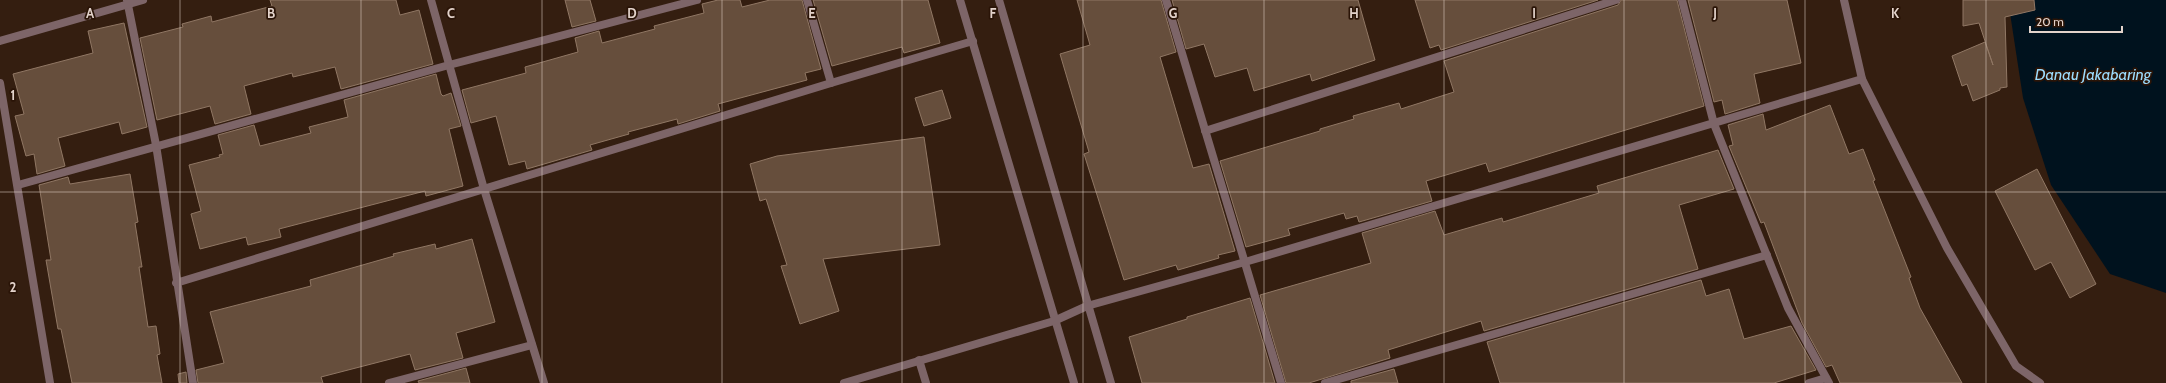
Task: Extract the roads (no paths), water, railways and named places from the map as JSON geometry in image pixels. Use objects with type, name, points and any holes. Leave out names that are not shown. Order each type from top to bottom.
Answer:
[{"type":"street","points":[[0,41],[127,2],[143,0]]},
{"type":"street","points":[[431,0],[484,189],[544,383]]},
{"type":"street","points":[[18,185],[156,145],[449,65],[697,0]]},
{"type":"street","points":[[807,0],[830,83]]},
{"type":"street","points":[[960,0],[1054,321],[1074,383]]},
{"type":"street","points":[[999,0],[1087,306],[1111,383]]},
{"type":"street","points":[[1166,0],[1281,383]]},
{"type":"street","points":[[1205,131],[1616,0]]},
{"type":"street","points":[[1682,0],[1714,124],[1788,308],[1827,380],[1808,383]]},
{"type":"street","points":[[1844,0],[1862,79],[1947,248],[2016,366],[2040,383]]},
{"type":"street","points":[[127,2],[156,145],[176,283],[193,383]]},
{"type":"street","points":[[176,283],[830,83],[973,42]]},
{"type":"street","points":[[844,383],[1054,321],[1087,306],[1245,262],[1862,79]]},
{"type":"street","points":[[0,84],[50,383]]},
{"type":"street","points":[[1325,383],[1766,255]]},
{"type":"street","points":[[389,383],[532,345]]},
{"type":"street","points":[[919,360],[926,383]]},
{"type":"water","name":"Danau Jakabaring","points":[[2008,0],[2166,0],[2166,293],[2110,274],[2051,185],[2023,98]]}]
